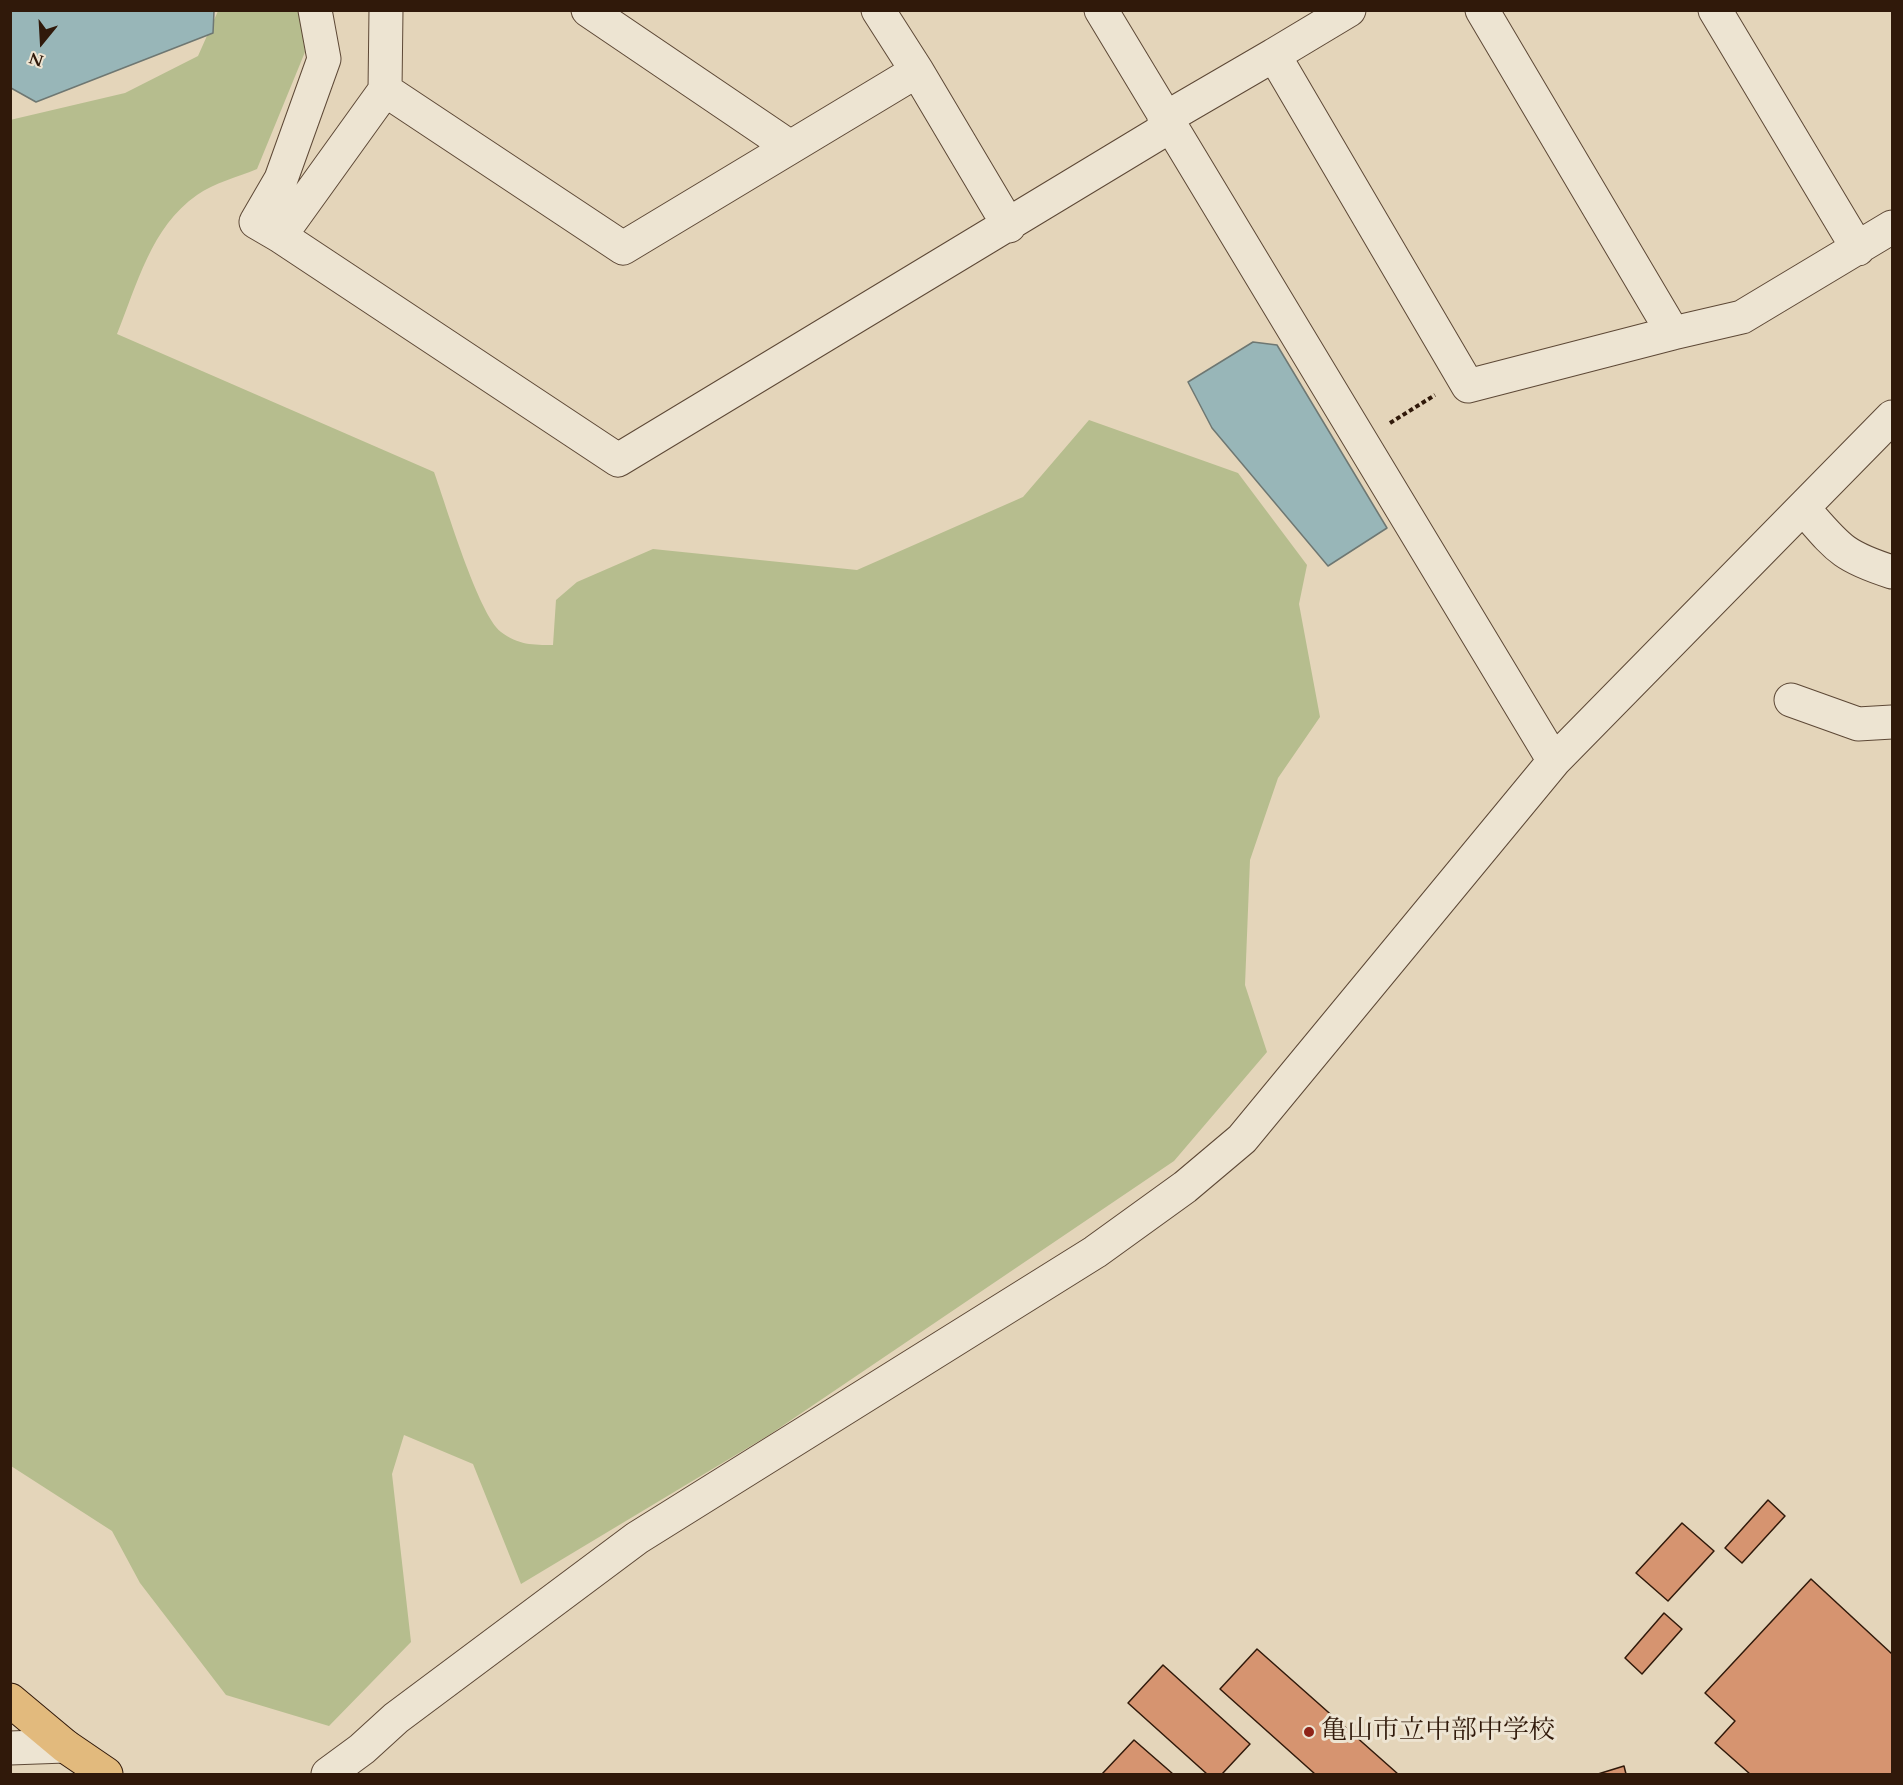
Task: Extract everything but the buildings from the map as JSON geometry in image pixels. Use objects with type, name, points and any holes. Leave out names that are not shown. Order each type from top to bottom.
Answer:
[{"type":"main road","points":[[10,1700],[65,1746],[106,1774]]},
{"type":"street","points":[[315,10],[324,59],[281,179],[256,222],[618,460],[1009,226],[1166,123],[1349,10]]},
{"type":"street","points":[[280,236],[385,90],[386,10]]},
{"type":"street","points":[[588,10],[790,147]]},
{"type":"street","points":[[878,10],[1009,226]]},
{"type":"street","points":[[1101,10],[1166,123],[1554,761]]},
{"type":"street","points":[[1482,10],[1673,333]]},
{"type":"street","points":[[1715,10],[1858,249]]},
{"type":"street","points":[[1274,55],[1468,386],[1742,317],[1893,227]]},
{"type":"street","points":[[385,90],[623,248],[917,71]]},
{"type":"street","points":[[328,1774],[362,1749],[396,1718],[637,1538],[1095,1252],[1185,1187],[1242,1139],[1554,761],[1893,417]]},
{"type":"street","points":[[1804,509],[1839,549],[1859,562],[1893,572]]},
{"type":"street","points":[[1791,700],[1858,724],[1893,722]]},
{"type":"street","points":[[10,1748],[65,1746]]},
{"type":"path","points":[[1359,442],[1464,377]]},
{"type":"green space","points":[[218,11],[299,11],[305,52],[257,169],[197,195],[168,223],[147,258],[117,334],[434,472],[463,558],[483,604],[501,632],[513,640],[553,645],[556,600],[577,582],[653,549],[857,570],[1023,497],[1089,420],[1238,473],[1307,565],[1299,604],[1320,717],[1278,778],[1250,860],[1245,985],[1267,1052],[1174,1161],[769,1435],[521,1584],[473,1464],[404,1435],[392,1474],[411,1642],[329,1726],[226,1695],[140,1583],[112,1531],[11,1466],[10,120],[125,93],[198,56]]},
{"type":"water","points":[[10,11],[214,11],[213,33],[36,102],[11,88]]},
{"type":"water","points":[[1253,342],[1277,345],[1387,528],[1328,566],[1212,428],[1188,382]]},
{"type":"place","name":"亀山市立中部中学校","points":[[1309,1732]]}]
